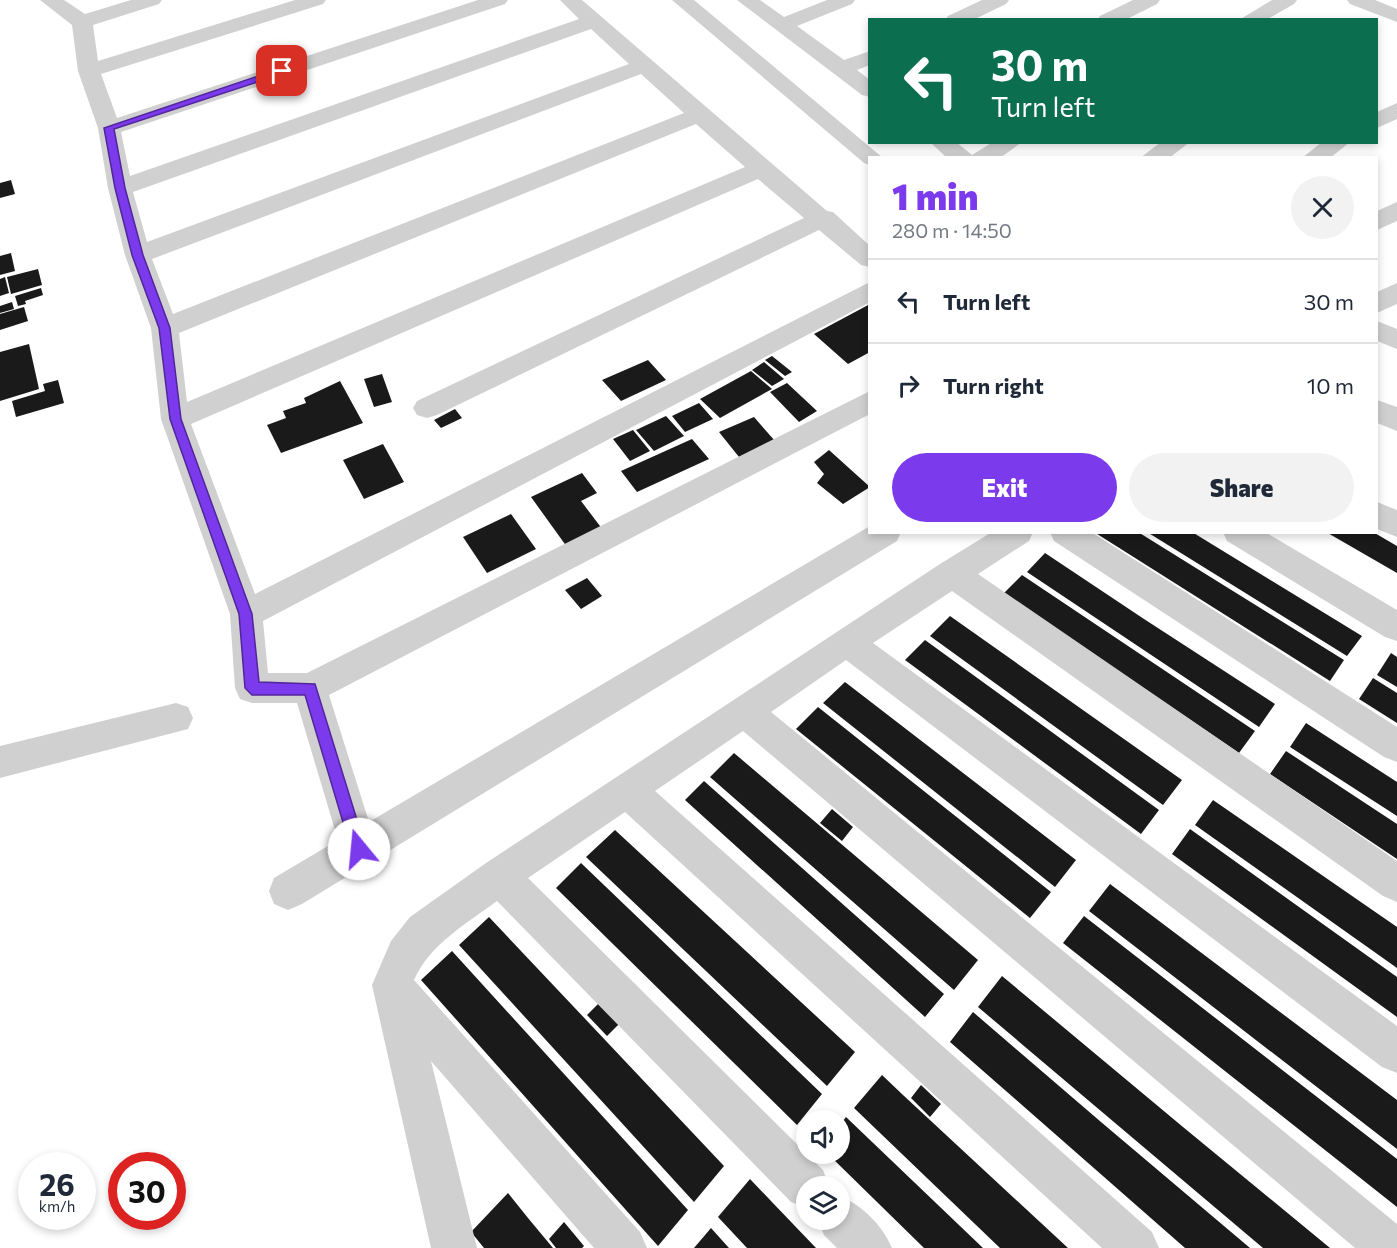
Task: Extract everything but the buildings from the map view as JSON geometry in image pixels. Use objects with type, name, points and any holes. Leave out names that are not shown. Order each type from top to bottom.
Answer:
[{"type":"street","points":[[50,0],[82,22],[89,71],[109,128],[120,188],[138,255],[165,328],[176,419],[246,614],[252,688],[310,688],[868,402]]},
{"type":"street","points":[[82,22],[152,0]]},
{"type":"street","points":[[89,71],[316,0]]},
{"type":"street","points":[[109,128],[498,0]]},
{"type":"street","points":[[570,0],[761,168],[824,218],[868,257]]},
{"type":"street","points":[[682,0],[870,156]]},
{"type":"street","points":[[747,0],[868,88]]},
{"type":"street","points":[[782,25],[845,0]]},
{"type":"street","points":[[959,18],[999,0]]},
{"type":"street","points":[[1111,18],[1150,0]]},
{"type":"street","points":[[1253,18],[1287,0]]},
{"type":"street","points":[[1357,0],[1394,24]]},
{"type":"street","points":[[120,188],[594,21]]},
{"type":"street","points":[[842,69],[868,58]]},
{"type":"street","points":[[138,255],[645,65]]},
{"type":"street","points":[[1378,120],[1397,110]]},
{"type":"street","points":[[165,328],[701,114]]},
{"type":"street","points":[[944,144],[959,156]]},
{"type":"street","points":[[986,156],[1007,144]]},
{"type":"street","points":[[1154,156],[1176,144]]},
{"type":"street","points":[[1316,156],[1336,144]]},
{"type":"street","points":[[176,419],[761,168]]},
{"type":"street","points":[[1378,221],[1397,210]]},
{"type":"street","points":[[427,408],[824,218]]},
{"type":"street","points":[[246,614],[868,292]]},
{"type":"street","points":[[1378,303],[1397,292]]},
{"type":"street","points":[[1378,330],[1397,340]]},
{"type":"street","points":[[1378,410],[1397,420]]},
{"type":"street","points":[[1378,515],[1397,525]]},
{"type":"street","points":[[288,891],[883,534]]},
{"type":"street","points":[[454,1248],[392,986],[405,955],[424,931],[499,876],[951,573],[1015,534]]},
{"type":"street","points":[[1068,534],[1397,746]]},
{"type":"street","points":[[1241,534],[1397,627]]},
{"type":"street","points":[[951,573],[1397,883]]},
{"type":"street","points":[[847,642],[1397,1052]]},
{"type":"street","points":[[310,688],[359,849]]},
{"type":"street","points":[[746,712],[1390,1248]]},
{"type":"street","points":[[0,762],[176,718]]},
{"type":"street","points":[[626,789],[1136,1248]]},
{"type":"street","points":[[499,876],[797,1176]]},
{"type":"street","points":[[392,986],[624,1248]]},
{"type":"street","points":[[850,1229],[869,1248]]},
{"type":"route","points":[[282,71],[109,128],[120,188],[138,255],[165,328],[176,419],[246,614],[252,688],[310,688],[359,849]]}]
